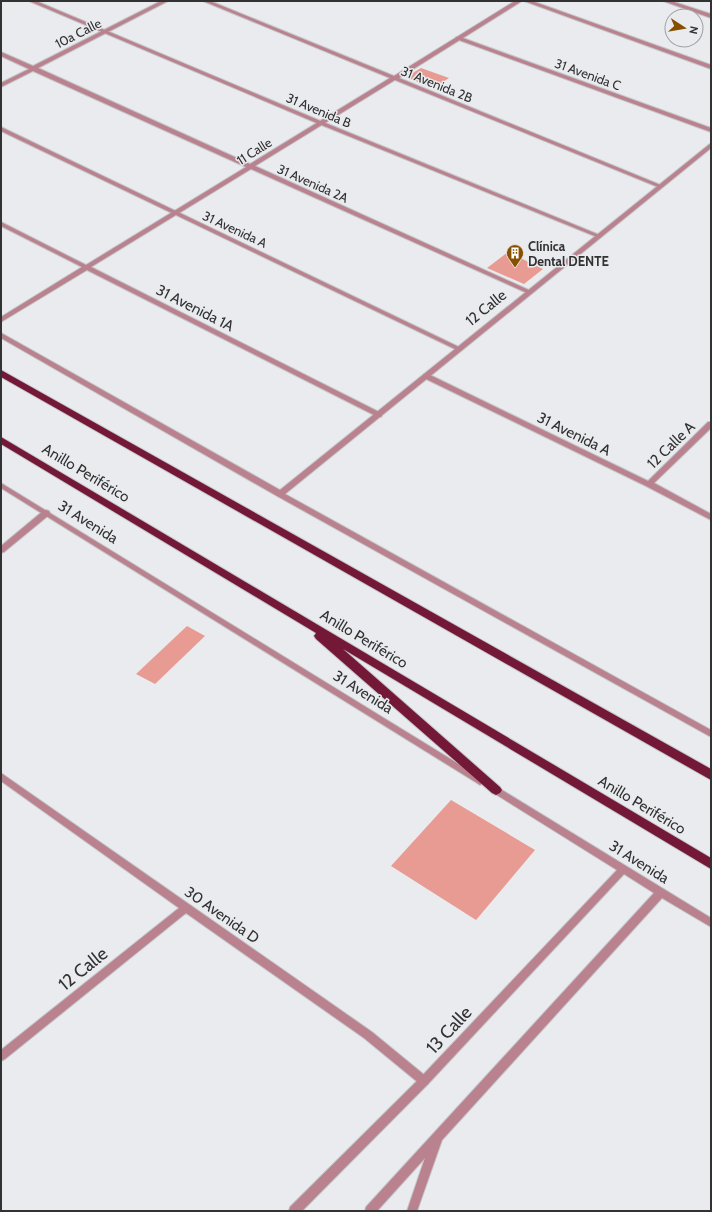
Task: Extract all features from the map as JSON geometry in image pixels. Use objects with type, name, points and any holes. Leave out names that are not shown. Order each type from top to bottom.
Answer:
[{"type":"highway","points":[[1,373],[711,774]]},
{"type":"highway","name":"Anillo Periférico","points":[[1,440],[711,864]]},
{"type":"highway","points":[[298,617],[496,790]]},
{"type":"street","name":"31 Avenida B","points":[[32,1],[321,123],[598,236]]},
{"type":"street","name":"10a Calle","points":[[1,86],[165,1]]},
{"type":"street","name":"31 Avenida 2B","points":[[206,1],[660,186]]},
{"type":"street","name":"11 Calle","points":[[1,320],[519,1]]},
{"type":"street","points":[[527,1],[711,68]]},
{"type":"street","points":[[666,1],[711,16]]},
{"type":"street","name":"31 Avenida C","points":[[458,38],[711,130]]},
{"type":"street","name":"31 Avenida 2A","points":[[1,54],[529,292]]},
{"type":"street","name":"31 Avenida A","points":[[1,129],[459,349]]},
{"type":"street","name":"12 Calle","points":[[280,494],[711,145]]},
{"type":"street","name":"31 Avenida 1A","points":[[1,224],[378,415]]},
{"type":"street","points":[[1,335],[280,494],[711,734]]},
{"type":"street","name":"31 Avenida A","points":[[426,376],[649,484],[711,517]]},
{"type":"street","name":"12 Calle A","points":[[649,484],[711,424]]},
{"type":"street","name":"31 Avenida","points":[[1,485],[711,923]]},
{"type":"street","points":[[1,550],[46,513]]},
{"type":"street","name":"30 Avenida D","points":[[1,776],[368,1035],[424,1081]]},
{"type":"street","name":"13 Calle","points":[[294,1211],[424,1081],[623,868]]},
{"type":"street","points":[[370,1211],[661,892]]},
{"type":"street","name":"12 Calle","points":[[1,1056],[186,908]]},
{"type":"street","points":[[412,1211],[438,1137]]},
{"type":"building","points":[[421,68],[449,78],[433,88],[406,77]]},
{"type":"building","name":"Clínica Dental DENTE","points":[[508,252],[543,269],[524,284],[487,268]]},
{"type":"building","points":[[187,626],[205,636],[155,684],[136,674]]},
{"type":"building","points":[[451,800],[535,850],[476,920],[391,866]]},
{"type":"place","name":"Clínica Dental DENTE","points":[[515,268]]}]
